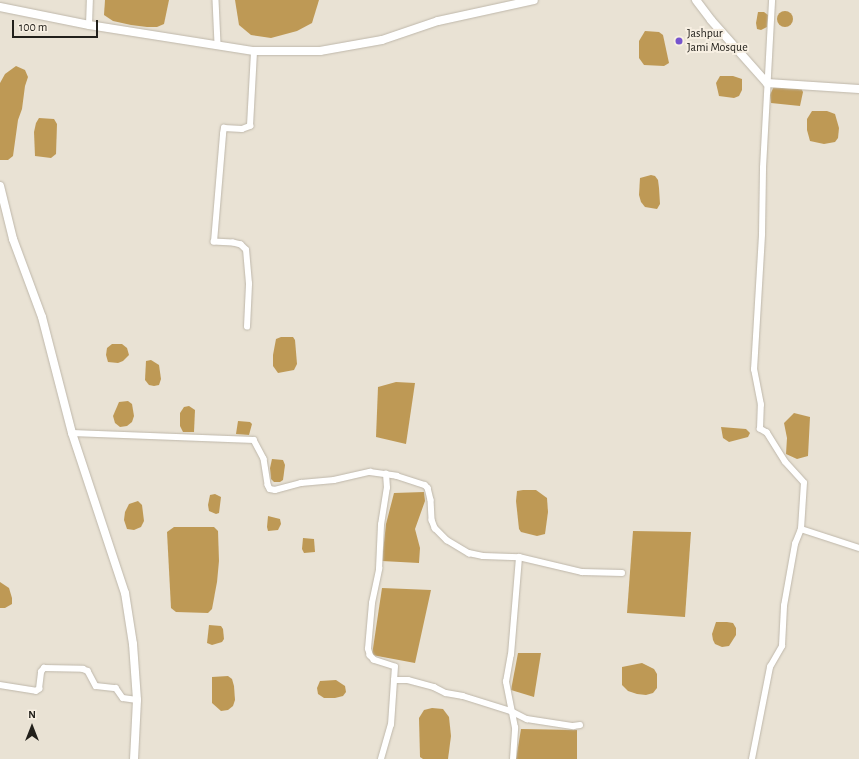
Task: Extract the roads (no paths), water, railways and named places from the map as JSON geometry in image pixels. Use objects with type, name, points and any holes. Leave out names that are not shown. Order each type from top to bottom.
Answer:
[{"type":"street","points":[[89,25],[90,0]]},
{"type":"street","points":[[216,0],[218,44]]},
{"type":"street","points":[[0,7],[89,25],[218,44],[254,51],[320,51],[382,40],[438,21],[534,0]]},
{"type":"street","points":[[696,0],[711,20],[767,83],[859,89]]},
{"type":"street","points":[[752,759],[770,667],[782,646],[784,606],[795,544],[801,529],[804,483],[785,462],[767,433],[760,429],[761,405],[754,370],[762,234],[767,83],[772,0]]},
{"type":"street","points":[[247,327],[249,284],[246,250],[237,244],[214,242],[224,128],[242,129],[250,126],[254,51]]},
{"type":"street","points":[[0,186],[13,239],[44,324],[72,434],[125,593],[133,644],[137,700],[134,759]]},
{"type":"street","points":[[72,434],[116,434],[148,438],[202,437],[254,440],[264,459],[270,489],[275,490],[301,483],[334,480],[362,474],[386,474],[425,485],[428,488],[431,500],[432,520],[435,528],[447,540],[469,553],[483,556],[519,557],[582,572],[622,573]]},
{"type":"street","points":[[381,759],[391,725],[394,667],[374,660],[368,652],[372,603],[378,569],[381,525],[387,488],[386,474]]},
{"type":"street","points":[[801,529],[859,548]]},
{"type":"street","points":[[513,759],[515,728],[506,682],[511,655],[519,557]]},
{"type":"street","points":[[0,685],[36,691],[39,689],[41,672],[44,668],[83,669],[88,671],[96,686],[116,688],[123,698],[137,700]]},
{"type":"street","points":[[394,680],[408,680],[434,687],[446,693],[463,696],[511,711],[527,719],[573,726],[580,725]]},
{"type":"place","name":"Jashpur Jami Mosque","points":[[679,41]]}]
